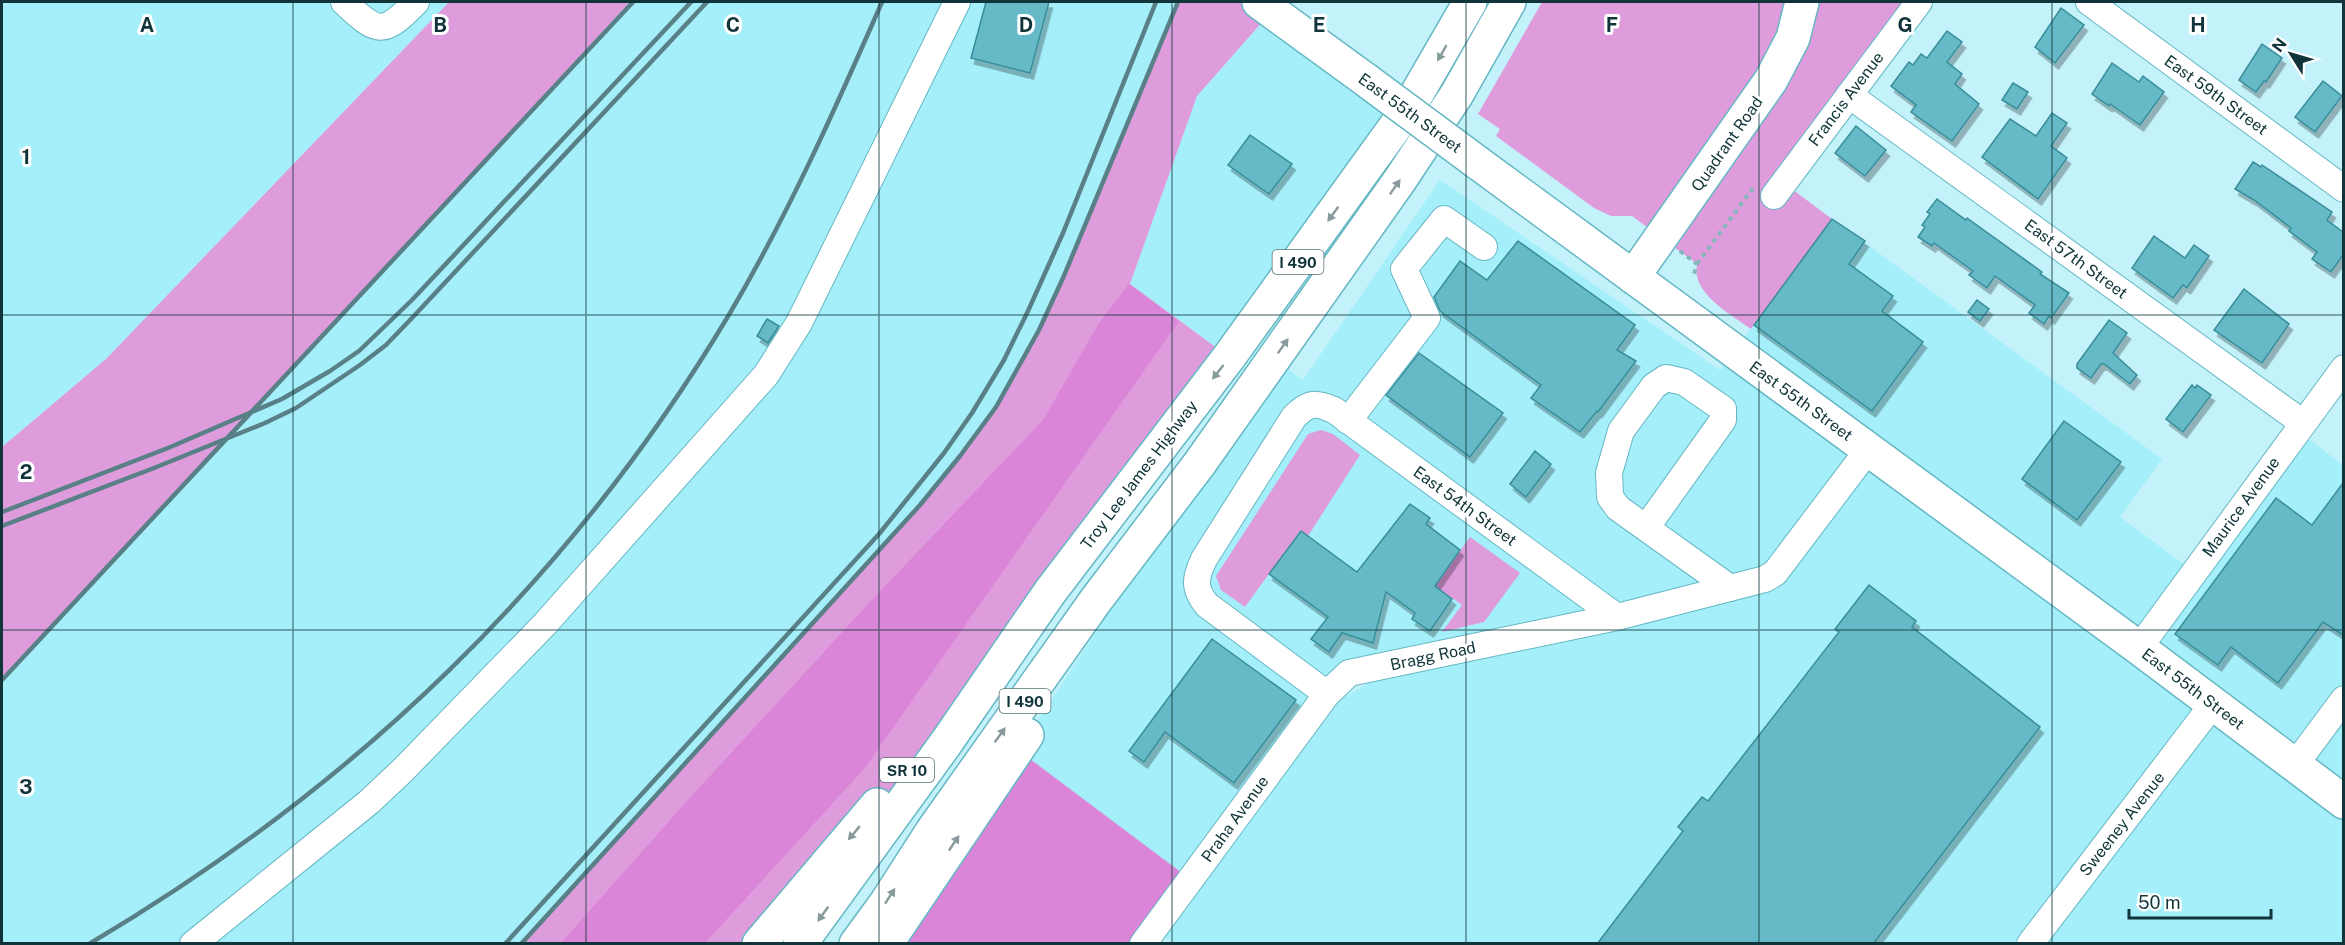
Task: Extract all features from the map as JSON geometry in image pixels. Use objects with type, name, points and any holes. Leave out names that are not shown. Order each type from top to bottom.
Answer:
[{"type":"main road","name":"East 55th Street","points":[[1259,2],[2139,648],[2343,802]]},
{"type":"main road","name":"Troy Lee James Highway","points":[[800,944],[946,743],[1050,592],[1229,357],[1408,109],[1470,2]]},
{"type":"main road","name":"I 490","points":[[856,944],[886,903],[933,830],[1096,600],[1200,463],[1423,146],[1457,94],[1509,2]]},
{"type":"main road","name":"Quadrant Road","points":[[1633,277],[1771,80],[1793,38],[1803,2]]},
{"type":"main road","points":[[886,944],[1099,628],[1200,463]]},
{"type":"main road","name":"SR 10","points":[[759,944],[903,776],[1050,592]]},
{"type":"street","points":[[344,2],[364,20],[376,27],[394,24],[416,2]]},
{"type":"street","points":[[193,944],[398,776],[545,624],[766,375],[778,360],[799,323],[957,2]]},
{"type":"street","name":"Francis Avenue","points":[[1774,196],[1919,2]]},
{"type":"street","name":"East 59th Street","points":[[2089,2],[2343,189]]},
{"type":"street","name":"East 57th Street","points":[[1849,95],[2303,423]]},
{"type":"street","points":[[1348,421],[1427,318],[1404,269],[1444,219],[1484,247]]},
{"type":"street","name":"Maurice Avenue","points":[[2139,648],[2343,368]]},
{"type":"street","points":[[1646,528],[1723,420],[1723,410],[1684,382],[1666,378],[1654,386],[1620,431],[1609,473],[1610,496],[1618,508],[1646,528],[1730,588]]},
{"type":"street","name":"East 54th Street","points":[[1327,694],[1207,605],[1198,595],[1196,575],[1294,417],[1310,405],[1320,404],[1334,410],[1617,617]]},
{"type":"street","name":"Bragg Road","points":[[1327,694],[1349,673],[1617,617],[1765,579],[1775,573],[1868,450]]},
{"type":"street","name":"Praha Avenue","points":[[1148,942],[1327,694]]},
{"type":"street","points":[[2295,765],[2343,699]]},
{"type":"street","name":"Sweeney Avenue","points":[[2030,944],[2213,704]]},
{"type":"path","points":[[1695,274],[1697,264],[1705,253]]},
{"type":"path","points":[[1684,254],[1697,264]]},
{"type":"shaded area","points":[[2,2],[449,2],[106,359],[2,447]]},
{"type":"shaded area","points":[[449,2],[630,2],[2,680],[2,447],[106,359]]},
{"type":"shaded area","points":[[633,2],[1178,2],[1063,278],[1017,373],[996,407],[920,505],[521,943],[2,943],[2,680]]},
{"type":"shaded area","points":[[1178,2],[1259,2],[1272,11],[1197,96],[1130,284],[1229,357],[903,775],[759,943],[521,944],[920,505],[996,407],[1039,330],[1063,278]]},
{"type":"shaded area","points":[[1542,2],[1919,2],[1784,183],[1832,219],[1751,329],[1714,302],[1706,293],[1697,275],[1697,264],[1632,216],[1611,216],[1594,208],[1496,136],[1500,129],[1478,114]]},
{"type":"shaded area","points":[[1272,11],[1408,109],[1229,357],[1130,284],[1197,96]]},
{"type":"shaded area","points":[[1440,180],[1720,370],[1832,219],[2162,459],[2120,517],[2204,579],[2307,438],[2343,465],[2343,943],[1175,944],[1162,935],[1341,699],[1370,682],[1638,622],[1349,673],[1190,879],[1018,750],[1099,628],[1200,463],[1274,359],[1303,380]]},
{"type":"shaded area","points":[[1129,284],[1179,321],[864,769],[705,943],[561,943],[686,802],[870,602],[1043,420],[1099,323]]},
{"type":"shaded area","points":[[1321,430],[1333,434],[1360,455],[1308,536],[1300,531],[1245,607],[1221,590],[1216,576],[1308,434]]},
{"type":"shaded area","points":[[1470,537],[1520,573],[1484,622],[1442,632],[1462,605],[1435,586]]},
{"type":"shaded area","points":[[1018,750],[1190,879],[1143,943],[886,944]]},
{"type":"building","points":[[986,2],[1049,2],[1030,73],[971,58]]},
{"type":"building","points":[[2061,8],[2084,25],[2055,63],[2035,47]]},
{"type":"building","points":[[1947,31],[1962,42],[1947,62],[1962,74],[1955,84],[1979,104],[1952,141],[1911,112],[1916,105],[1891,86],[1909,62],[1913,65],[1921,54],[1927,58]]},
{"type":"building","points":[[2262,44],[2282,58],[2266,82],[2264,81],[2256,92],[2239,80]]},
{"type":"building","points":[[2112,63],[2139,82],[2143,76],[2164,92],[2140,125],[2092,94]]},
{"type":"building","points":[[2323,81],[2342,96],[2315,132],[2295,117]]},
{"type":"building","points":[[2013,83],[2028,92],[2017,109],[2002,100]]},
{"type":"building","points":[[2052,113],[2067,123],[2051,146],[2067,158],[2038,199],[1982,157],[2010,119],[2036,136]]},
{"type":"building","points":[[1856,126],[1886,150],[1865,176],[1835,153]]},
{"type":"building","points":[[1250,135],[1292,164],[1269,194],[1228,165]]},
{"type":"building","points":[[2253,162],[2261,167],[2262,165],[2332,212],[2327,220],[2343,232],[2343,255],[2331,272],[2312,259],[2317,252],[2289,231],[2291,228],[2254,200],[2235,189]]},
{"type":"building","points":[[1937,199],[1966,220],[1967,218],[2042,272],[2040,274],[2069,293],[2051,318],[2049,316],[2044,324],[2029,313],[2035,305],[1995,276],[1987,288],[1969,275],[1973,271],[1934,243],[1932,246],[1918,237],[1925,227],[1922,225],[1930,214],[1927,212]]},
{"type":"building","points":[[1832,219],[1865,241],[1849,264],[1893,296],[1882,311],[1923,342],[1872,411],[1754,325]]},
{"type":"building","points":[[2154,236],[2185,258],[2194,245],[2209,256],[2187,288],[2183,285],[2173,298],[2132,268]]},
{"type":"building","points":[[1518,241],[1635,325],[1617,350],[1636,361],[1580,432],[1531,398],[1541,385],[1440,311],[1434,297],[1460,261],[1487,280]]},
{"type":"building","points":[[2244,289],[2289,324],[2262,363],[2214,330]]},
{"type":"building","points":[[1977,300],[1989,309],[1980,321],[1968,312]]},
{"type":"building","points":[[767,319],[779,326],[768,343],[757,336]]},
{"type":"building","points":[[2109,320],[2127,333],[2113,353],[2137,375],[2130,384],[2104,364],[2101,364],[2091,378],[2077,368],[2077,364]]},
{"type":"building","points":[[1419,353],[1503,413],[1470,457],[1386,395]]},
{"type":"building","points":[[2192,385],[2195,388],[2197,385],[2211,395],[2183,432],[2166,419]]},
{"type":"building","points":[[2064,421],[2121,462],[2077,520],[2022,479]]},
{"type":"building","points":[[1535,451],[1551,464],[1526,497],[1510,484]]},
{"type":"building","points":[[2343,483],[2343,635],[2323,622],[2278,683],[2231,647],[2218,665],[2175,634],[2276,498],[2312,525]]},
{"type":"building","points":[[1410,504],[1430,518],[1426,524],[1460,550],[1435,586],[1452,599],[1430,631],[1412,619],[1415,613],[1386,592],[1373,643],[1342,633],[1329,652],[1311,639],[1328,617],[1269,574],[1301,531],[1357,572]]},
{"type":"building","points":[[1869,585],[1916,621],[1912,627],[2040,727],[1873,944],[1597,944],[1683,831],[1678,827],[1702,797],[1708,801],[1839,632],[1835,629]]},
{"type":"building","points":[[1212,639],[1296,700],[1234,783],[1165,732],[1144,762],[1129,751]]},
{"type":"railway","points":[[2,680],[633,2]]},
{"type":"railway","points":[[2,512],[168,448],[282,399],[359,351],[412,300],[691,2]]},
{"type":"railway","points":[[2,526],[265,423],[296,408],[360,365],[386,345],[412,318],[707,2]]},
{"type":"railway","points":[[89,944],[187,882],[279,816],[367,745],[450,669],[528,588],[600,502],[668,410],[730,313],[792,198],[882,2]]},
{"type":"railway","points":[[505,944],[879,534],[944,453],[972,413],[1004,360],[1063,233],[1156,2]]},
{"type":"railway","points":[[521,944],[920,505],[996,407],[1039,330],[1063,278],[1178,2]]}]
